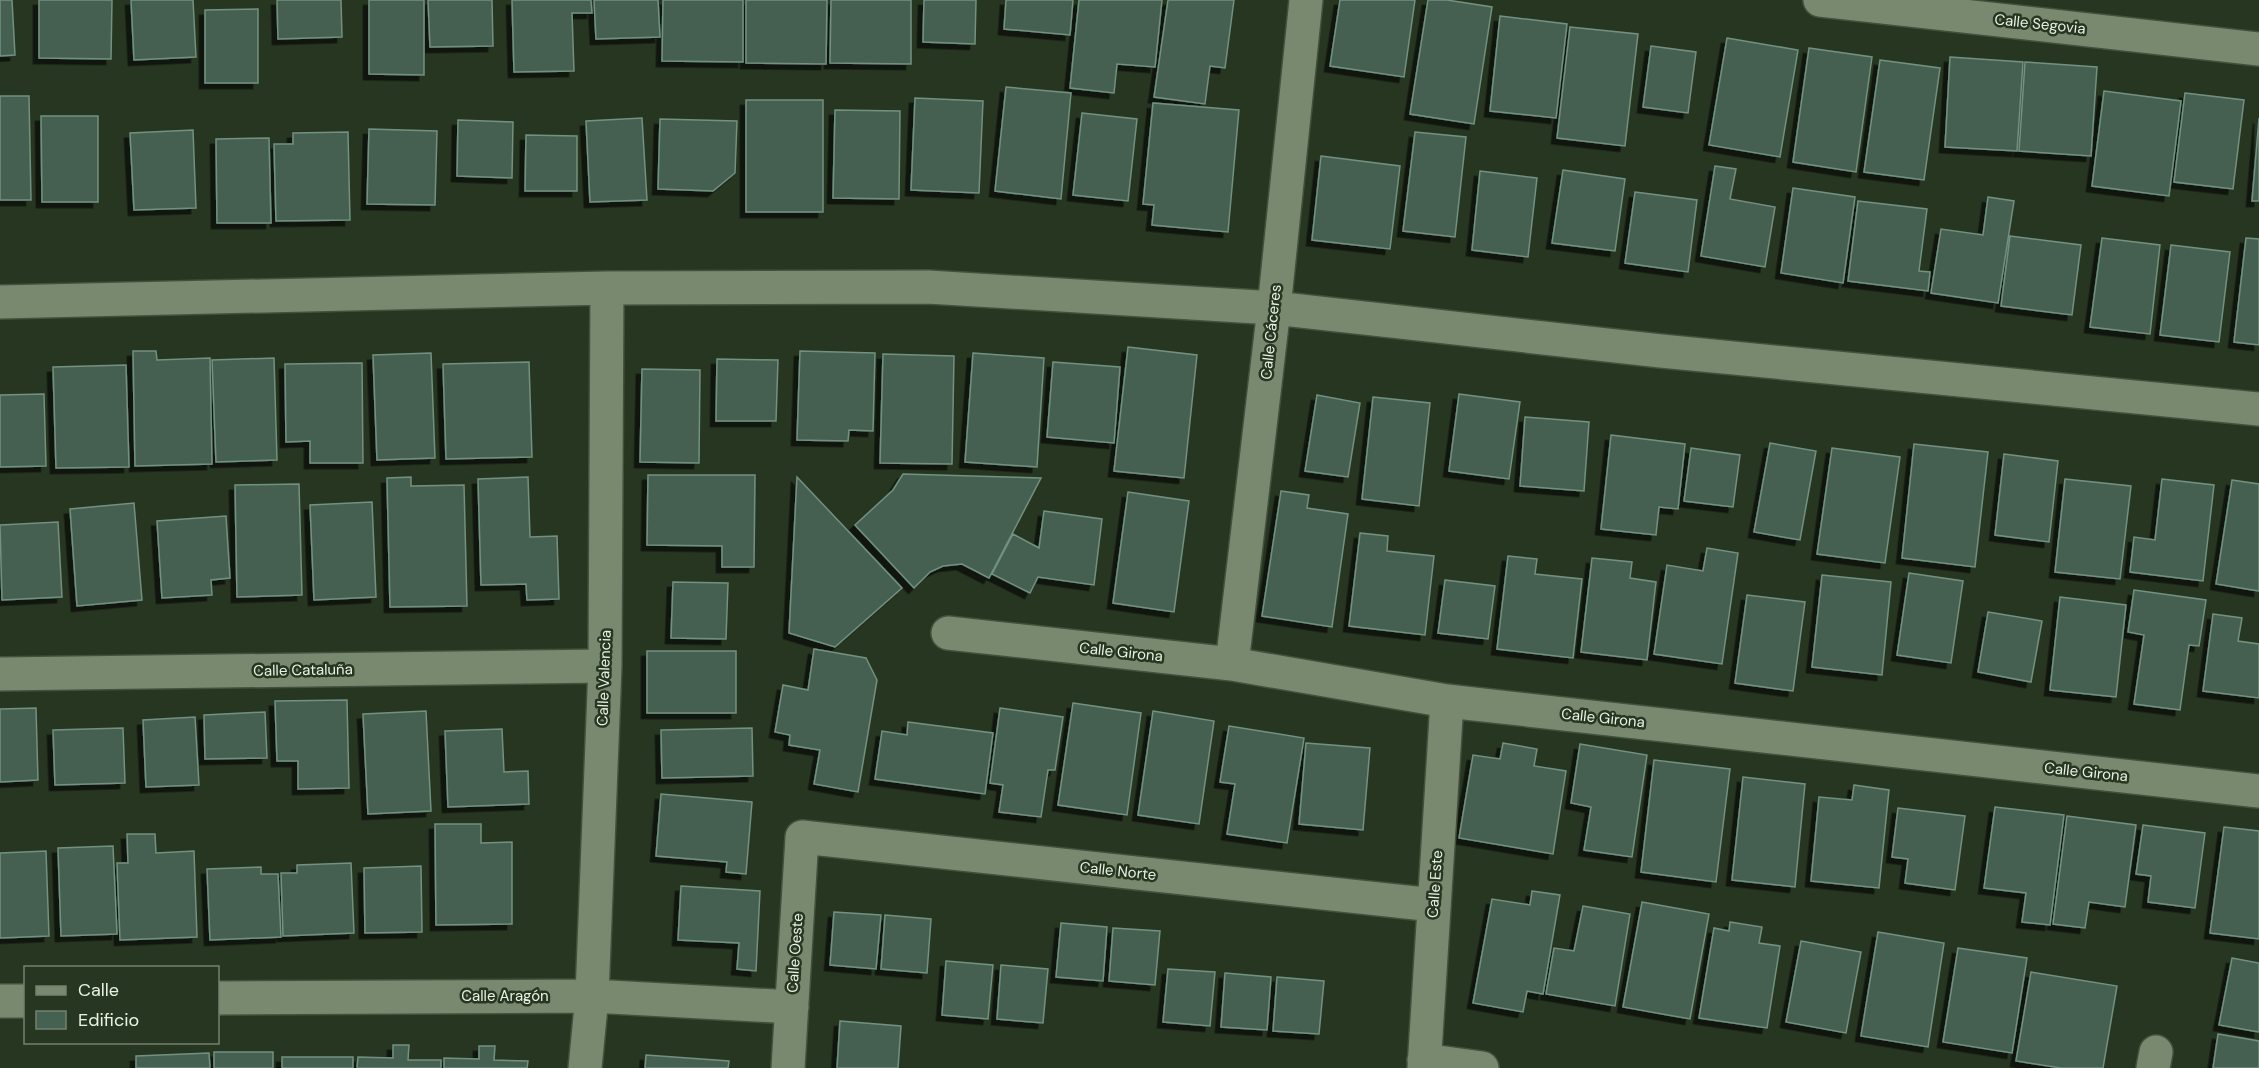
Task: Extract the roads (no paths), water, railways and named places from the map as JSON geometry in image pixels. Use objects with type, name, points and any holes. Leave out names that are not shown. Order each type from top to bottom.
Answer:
[{"type":"street","name":"Calle Cáceres","points":[[1232,664],[1274,308],[1306,0]]},
{"type":"street","name":"Calle Segovia","points":[[1820,0],[2259,49]]},
{"type":"street","points":[[0,302],[608,288],[928,287],[1274,308],[1661,351],[2259,410]]},
{"type":"street","name":"Calle Valencia","points":[[585,1068],[592,996],[605,666],[608,288]]},
{"type":"street","name":"Calle Girona","points":[[948,633],[1232,664],[1447,701],[2259,791]]},
{"type":"street","name":"Calle Cataluña","points":[[0,674],[605,666]]},
{"type":"street","name":"Calle Este","points":[[1424,1064],[1447,701]]},
{"type":"street","name":"Calle Norte","points":[[802,837],[1434,905]]},
{"type":"street","name":"Calle Oeste","points":[[788,1068],[802,837]]},
{"type":"street","name":"Calle Aragón","points":[[219,998],[592,996],[792,1007]]},
{"type":"street","points":[[0,1001],[24,1001]]},
{"type":"street","points":[[1424,1064],[1482,1068]]}]
